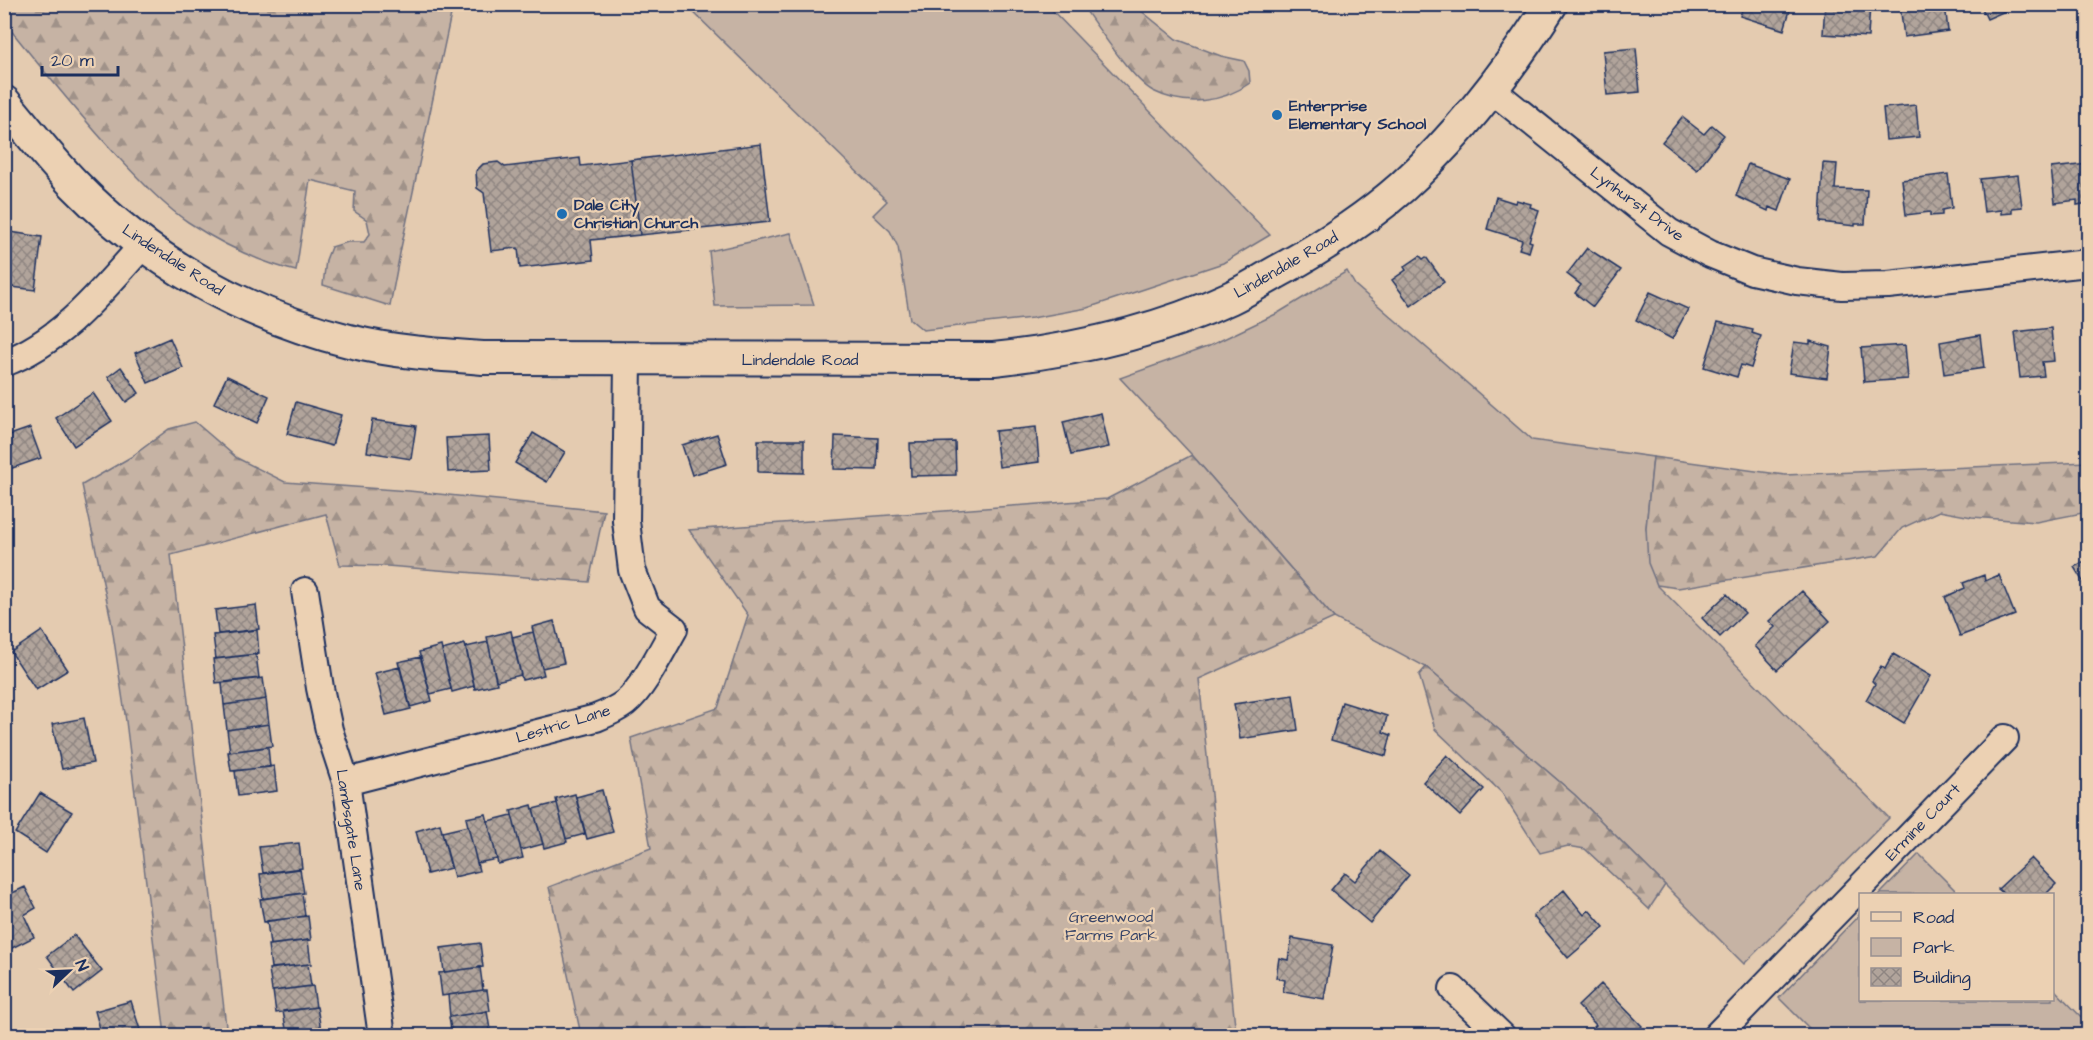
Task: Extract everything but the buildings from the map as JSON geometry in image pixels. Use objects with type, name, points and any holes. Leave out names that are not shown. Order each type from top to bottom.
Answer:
[{"type":"street","name":"Lindendale Road","points":[[4,102],[75,185],[143,245],[194,278],[235,300],[291,324],[350,341],[426,355],[484,358],[994,359],[1060,351],[1157,326],[1231,297],[1319,248],[1402,187],[1452,136],[1492,90],[1551,4]]},
{"type":"street","name":"Lynhurst Drive","points":[[1492,90],[1670,232],[1710,254],[1752,270],[1797,281],[1842,286],[1888,285],[2088,263]]},
{"type":"street","points":[[4,363],[48,340],[79,315],[143,245]]},
{"type":"street","name":"Lestric Lane","points":[[346,782],[596,718],[620,706],[637,691],[674,629],[647,608],[632,570],[626,521],[628,360]]},
{"type":"street","name":"Lambsgate Lane","points":[[305,591],[329,730],[346,782],[382,1035]]},
{"type":"street","name":"Ermine Court","points":[[1716,1035],[2005,738]]},
{"type":"street","points":[[1454,989],[1502,1035]]},
{"type":"green space","points":[[4,5],[453,5],[390,306],[323,285],[326,260],[331,247],[348,242],[364,242],[370,234],[367,220],[354,211],[355,191],[310,180],[296,271],[254,257],[226,244],[179,216],[120,159],[5,23]]},
{"type":"green space","points":[[686,5],[1047,5],[1270,235],[1223,263],[1087,308],[1032,318],[923,330],[910,319],[898,247],[890,231],[873,215],[887,201]]},
{"type":"green space","points":[[1082,5],[1134,5],[1176,39],[1221,56],[1244,61],[1249,71],[1250,83],[1228,95],[1203,100],[1178,99],[1153,91],[1125,65]]},
{"type":"green space","points":[[791,233],[814,305],[715,306],[709,251]]},
{"type":"green space","points":[[1347,271],[1355,285],[1532,440],[1653,457],[1646,528],[1657,585],[1889,818],[1744,964],[1575,795],[1426,667],[1334,618],[1192,455],[1120,378],[1207,347],[1278,313]]},
{"type":"green space","points":[[195,422],[237,458],[285,482],[409,491],[604,511],[589,582],[387,566],[340,565],[326,514],[171,555],[227,1035],[165,1035],[126,721],[111,620],[82,485],[131,457],[169,429]]},
{"type":"green space","name":"Greenwood Farms Park","points":[[1192,455],[1334,618],[1199,679],[1236,1035],[747,1036],[745,1029],[651,1035],[581,1035],[549,887],[651,848],[631,738],[718,708],[748,615],[689,530],[1107,499]]},
{"type":"green space","points":[[1653,457],[1785,475],[2088,462],[2088,512],[2036,522],[1972,517],[1939,511],[1902,528],[1878,556],[1678,588],[1657,585],[1648,563],[1646,528]]},
{"type":"green space","points":[[1426,667],[1575,795],[1665,885],[1649,909],[1585,849],[1568,846],[1540,853],[1502,793],[1435,729],[1419,675]]},
{"type":"green space","points":[[1919,854],[1958,893],[1881,893]]},
{"type":"green space","points":[[1859,915],[1859,1001],[2054,1001],[2054,989],[2088,1024],[2088,1035],[1816,1035],[1779,998]]},
{"type":"place","name":"Enterprise Elementary School","points":[[1277,115]]},
{"type":"place","name":"Dale City Christian Church","points":[[562,214]]}]
